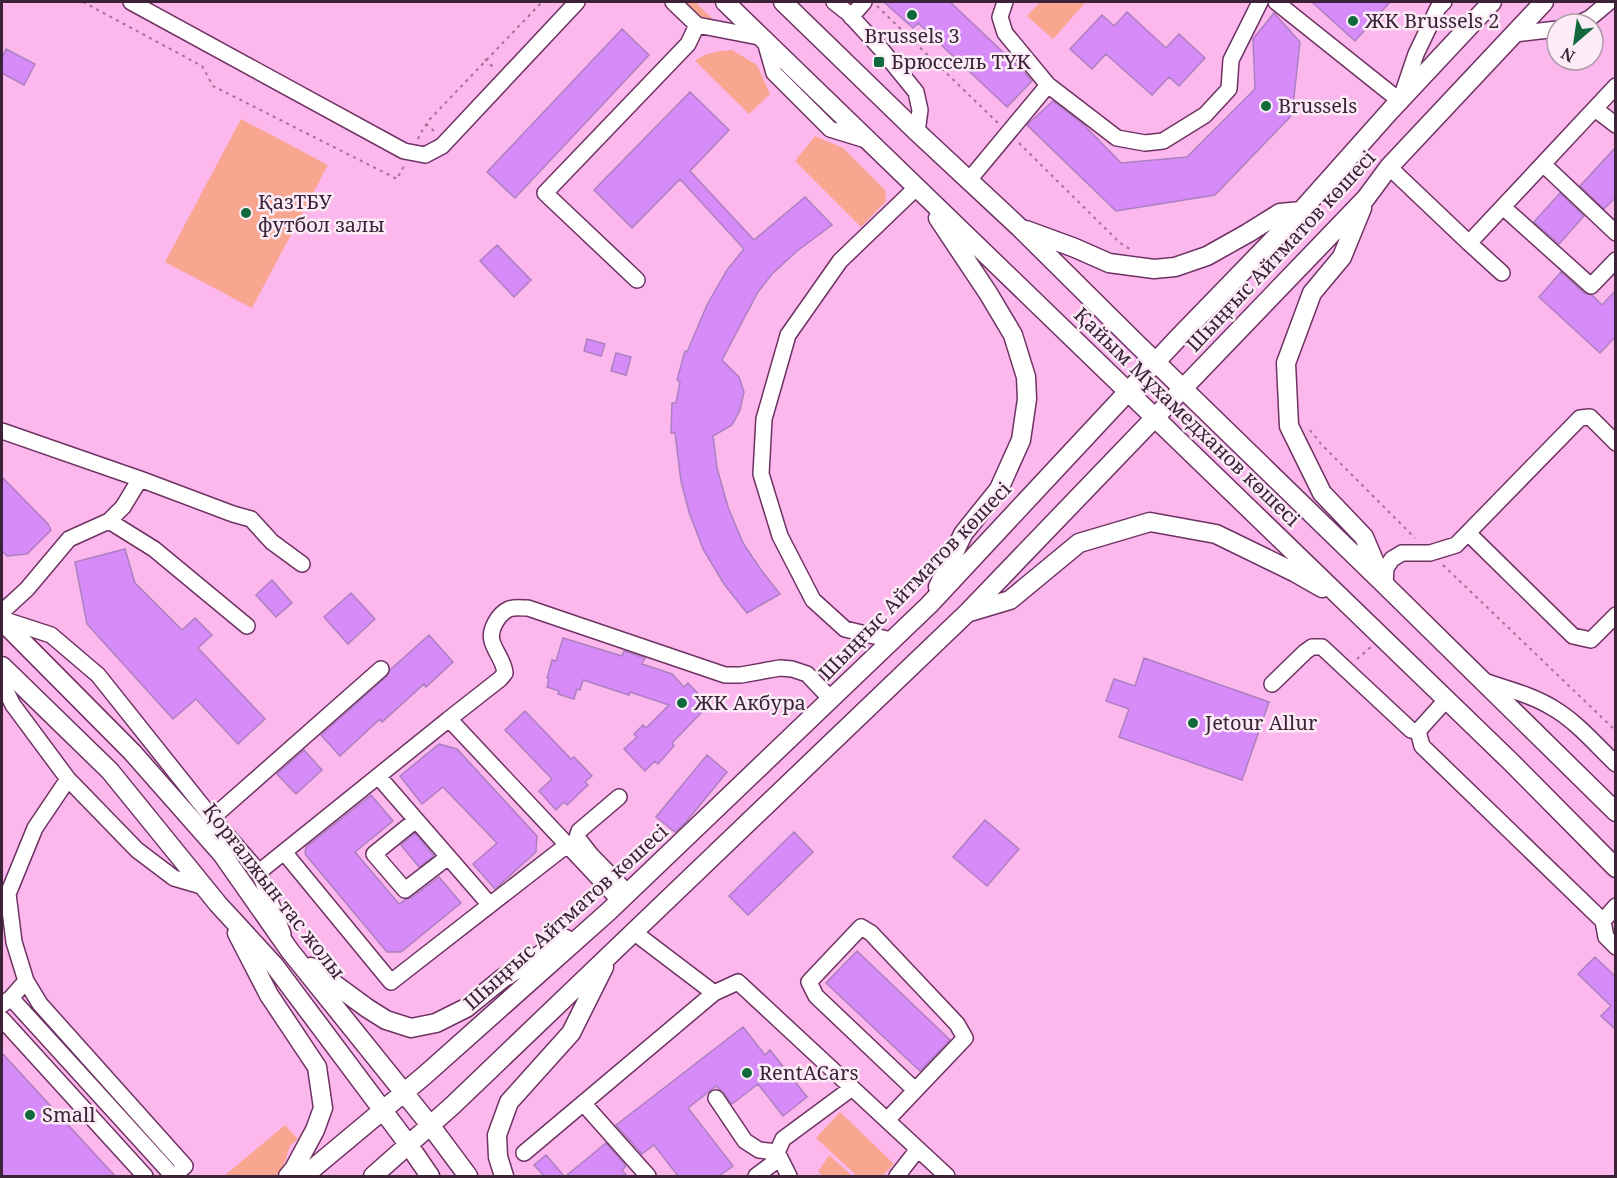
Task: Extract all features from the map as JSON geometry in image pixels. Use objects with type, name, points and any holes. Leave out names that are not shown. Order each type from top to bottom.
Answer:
[{"type":"main road","name":"Қайым Мұхамедханов көшесі","points":[[725,2],[1447,699],[1616,868]]},
{"type":"main road","name":"Қайым Мұхамедханов көшесі","points":[[783,2],[1020,228],[1616,812]]},
{"type":"main road","name":"Шыңғыс Айтматов көшесі","points":[[304,1176],[425,1075],[619,902],[929,604],[1155,362],[1301,211],[1492,2]]},
{"type":"main road","name":"Шыңғыс Айтматов көшесі","points":[[373,1176],[452,1106],[635,933],[968,612],[1366,198],[1389,167],[1544,2]]},
{"type":"main road","points":[[917,187],[988,293],[1013,335],[1026,377],[1027,399],[1021,440],[999,489],[963,534],[929,604]]},
{"type":"main road","points":[[1366,198],[1342,257],[1312,293],[1286,363],[1289,426],[1322,493],[1364,537],[1384,585]]},
{"type":"main road","points":[[1020,228],[1110,263],[1154,269],[1175,267],[1207,256],[1280,213],[1301,211]]},
{"type":"main road","points":[[968,612],[1010,600],[1078,543],[1150,522],[1216,534],[1294,572],[1344,600]]},
{"type":"main road","name":"Қорғалжын тас жолы","points":[[2,620],[132,752],[222,854],[290,951],[430,1125],[468,1176]]},
{"type":"main road","points":[[2,666],[110,771],[205,887],[239,937],[269,995],[318,1067],[323,1108],[315,1130],[288,1176]]},
{"type":"main road","points":[[290,951],[367,1008],[386,1020],[411,1028],[436,1023],[466,1008],[503,978],[619,902]]},
{"type":"main road","points":[[218,904],[274,964],[430,1176]]},
{"type":"main road","points":[[504,1176],[498,1157],[497,1135],[509,1102],[571,1033],[610,956]]},
{"type":"street","points":[[136,3],[404,152],[425,155],[442,146],[577,2]]},
{"type":"street","points":[[673,2],[697,25],[764,38]]},
{"type":"street","points":[[834,2],[852,11],[916,92],[920,110],[917,132]]},
{"type":"street","points":[[852,11],[864,2]]},
{"type":"street","points":[[1005,2],[1000,17],[1005,33],[1048,86],[1117,138],[1145,143],[1163,141],[1205,115],[1229,89],[1231,60],[1260,2]]},
{"type":"street","points":[[1276,2],[1400,101],[1416,54],[1438,8],[1444,2]]},
{"type":"street","points":[[1597,12],[1609,2]]},
{"type":"street","points":[[637,280],[545,193],[688,44],[697,25]]},
{"type":"street","points":[[1514,34],[1545,30]]},
{"type":"street","points":[[969,180],[1048,86]]},
{"type":"street","points":[[1469,243],[1616,86]]},
{"type":"street","points":[[1595,109],[1616,125]]},
{"type":"street","points":[[1543,164],[1616,233]]},
{"type":"street","points":[[1389,167],[1502,273]]},
{"type":"street","points":[[891,640],[845,629],[813,600],[780,536],[761,474],[764,419],[788,335],[840,261],[917,187]]},
{"type":"street","points":[[1503,207],[1591,286],[1616,260]]},
{"type":"street","points":[[1384,585],[1386,568],[1392,559],[1402,553],[1430,553],[1456,545],[1580,418],[1590,417],[1616,442]]},
{"type":"street","points":[[3,433],[251,519],[272,542],[302,564]]},
{"type":"street","points":[[2,612],[27,589],[69,539],[109,521],[123,507],[140,479]]},
{"type":"street","points":[[109,521],[154,549],[247,626]]},
{"type":"street","points":[[1468,533],[1574,636],[1591,640],[1616,615]]},
{"type":"street","points":[[259,872],[500,679],[505,673],[504,667],[491,639],[494,624],[503,613],[511,608],[528,608],[725,675],[741,675],[780,668],[792,669],[807,674],[831,699]]},
{"type":"street","points":[[2,620],[51,636],[98,675],[212,818],[259,872],[290,951]]},
{"type":"street","points":[[1272,684],[1305,652],[1312,647],[1322,647],[1411,730],[1418,731]]},
{"type":"street","points":[[212,818],[381,669]]},
{"type":"street","points":[[1483,681],[1552,707],[1571,720],[1616,764]]},
{"type":"street","points":[[2,683],[13,705],[68,779],[137,850],[174,878],[205,887]]},
{"type":"street","points":[[1418,731],[1447,699]]},
{"type":"street","points":[[449,719],[619,902]]},
{"type":"street","points":[[1418,731],[1422,746],[1603,921],[1606,937],[1616,947]]},
{"type":"street","points":[[378,776],[490,905]]},
{"type":"street","points":[[26,981],[6,1001],[173,1176],[185,1166],[40,1004],[26,981],[14,942],[8,894],[35,828],[68,779]]},
{"type":"street","points":[[619,797],[579,831],[577,837],[619,902]]},
{"type":"street","points":[[416,819],[374,854],[405,890],[448,856]]},
{"type":"street","points":[[284,852],[391,982],[567,845]]},
{"type":"street","points":[[1603,921],[1616,906]]},
{"type":"street","points":[[886,1120],[915,1090],[965,1038],[957,1024],[871,933],[861,927],[809,982],[816,996],[915,1090]]},
{"type":"street","points":[[635,933],[714,993]]},
{"type":"street","points":[[524,1153],[714,993],[738,982],[947,1176]]},
{"type":"street","points":[[2,1019],[136,1173]]},
{"type":"street","points":[[756,1176],[772,1164],[783,1140],[852,1088]]},
{"type":"street","points":[[716,1098],[745,1141],[759,1150],[777,1152]]},
{"type":"street","points":[[583,1103],[648,1176]]},
{"type":"street","points":[[897,1176],[918,1149]]},
{"type":"street","points":[[777,1152],[789,1176]]},
{"type":"path","points":[[83,2],[202,66],[213,86],[397,179],[430,119],[542,2]]},
{"type":"path","points":[[887,42],[900,27]]},
{"type":"path","points":[[1306,423],[1321,444],[1430,553],[1616,731]]},
{"type":"path","points":[[1346,670],[1382,636]]},
{"type":"shaded area","points":[[685,2],[695,2],[717,23],[705,21]]},
{"type":"shaded area","points":[[1040,2],[1086,2],[1053,39],[1027,16]]},
{"type":"shaded area","points":[[732,50],[757,65],[770,94],[749,114],[695,61],[708,54]]},
{"type":"shaded area","name":"ҚазТБУ футбол залы","points":[[241,119],[328,165],[252,308],[165,262]]},
{"type":"shaded area","points":[[815,136],[843,148],[885,190],[886,201],[861,227],[795,161]]},
{"type":"shaded area","points":[[840,1112],[894,1164],[882,1176],[857,1176],[816,1138]]},
{"type":"shaded area","points":[[285,1125],[298,1139],[290,1146],[280,1176],[224,1176]]},
{"type":"shaded area","points":[[829,1155],[852,1176],[824,1176],[818,1172]]},
{"type":"building","points":[[884,2],[950,2],[1032,81],[1007,107],[918,23],[913,28]]},
{"type":"building","name":"ЖК Brussels 2","points":[[1312,2],[1390,2],[1355,41]]},
{"type":"building","points":[[1127,12],[1166,48],[1179,34],[1205,58],[1179,86],[1169,77],[1152,95],[1106,54],[1092,69],[1070,49],[1102,15],[1114,26]]},
{"type":"building","name":"Brussels","points":[[1274,13],[1300,42],[1292,115],[1215,195],[1116,211],[1027,125],[1053,101],[1083,124],[1121,163],[1187,157],[1255,89],[1253,39]]},
{"type":"building","points":[[622,29],[649,55],[515,198],[487,172]]},
{"type":"building","points":[[6,49],[35,64],[24,85],[2,73],[2,58]]},
{"type":"building","points":[[690,92],[729,130],[690,171],[754,240],[805,197],[832,225],[797,251],[772,274],[758,292],[722,360],[739,377],[744,392],[740,410],[732,425],[713,436],[717,468],[728,507],[743,543],[780,594],[747,613],[724,584],[703,549],[689,512],[681,481],[675,433],[671,433],[672,403],[676,403],[680,382],[677,380],[685,351],[687,352],[707,305],[727,270],[744,249],[680,179],[632,228],[594,190]]},
{"type":"building","points":[[1616,147],[1616,197],[1604,209],[1580,186]]},
{"type":"building","points":[[1560,193],[1584,216],[1559,244],[1534,222]]},
{"type":"building","points":[[497,245],[531,280],[514,297],[480,261]]},
{"type":"building","points":[[1561,272],[1584,293],[1592,295],[1602,305],[1616,290],[1616,336],[1600,353],[1539,297]]},
{"type":"building","points":[[587,339],[605,344],[601,356],[584,351]]},
{"type":"building","points":[[616,353],[631,357],[626,375],[611,371]]},
{"type":"building","points":[[2,477],[48,524],[51,530],[27,554],[7,556],[2,551]]},
{"type":"building","points":[[125,549],[135,583],[182,630],[195,618],[212,635],[198,648],[265,719],[238,744],[196,699],[173,719],[87,624],[75,562]]},
{"type":"building","points":[[272,580],[292,603],[276,617],[256,595]]},
{"type":"building","points":[[351,593],[375,619],[348,644],[324,617]]},
{"type":"building","points":[[429,635],[453,662],[426,687],[424,684],[382,722],[380,719],[340,756],[321,735]]},
{"type":"building","name":"ЖК Акбура","points":[[563,638],[622,656],[624,651],[645,658],[642,664],[672,674],[684,687],[688,683],[705,701],[702,704],[705,709],[672,743],[674,746],[658,764],[655,761],[645,771],[624,749],[637,737],[634,734],[643,725],[646,728],[669,705],[583,680],[574,699],[558,694],[559,691],[547,687],[549,679],[547,678],[552,660],[556,661]]},
{"type":"building","name":"Jetour Allur","points":[[1144,658],[1269,702],[1242,780],[1119,737],[1129,709],[1106,701],[1114,679],[1135,686]]},
{"type":"building","points":[[525,711],[571,759],[574,757],[592,776],[585,782],[588,785],[567,805],[564,802],[556,810],[539,791],[552,779],[505,730]]},
{"type":"building","points":[[439,744],[457,749],[537,836],[536,852],[495,889],[473,864],[497,843],[443,787],[422,804],[400,776]]},
{"type":"building","points":[[304,750],[322,770],[296,794],[277,774]]},
{"type":"building","points":[[707,755],[727,772],[675,832],[656,817]]},
{"type":"building","points":[[371,795],[393,821],[355,852],[399,904],[439,877],[461,903],[401,952],[387,952],[305,854],[306,847]]},
{"type":"building","points":[[985,820],[1019,849],[987,886],[953,857]]},
{"type":"building","points":[[794,832],[813,852],[748,915],[729,896]]},
{"type":"building","points":[[415,833],[434,856],[419,867],[401,845]]},
{"type":"building","points":[[857,951],[950,1040],[920,1071],[826,983]]},
{"type":"building","points":[[1595,957],[1616,977],[1616,1030],[1601,1016],[1611,1006],[1578,974]]},
{"type":"building","points":[[743,1027],[765,1055],[770,1050],[807,1097],[783,1116],[758,1084],[732,1104],[716,1086],[688,1108],[733,1166],[719,1176],[678,1176],[654,1145],[642,1154],[616,1125]]},
{"type":"building","name":"Small","points":[[2,1053],[115,1176],[2,1176]]},
{"type":"building","points":[[606,1143],[626,1166],[622,1170],[627,1176],[566,1176]]},
{"type":"building","points":[[546,1155],[564,1176],[544,1176],[534,1165]]},
{"type":"place","name":"Brussels 3","points":[[912,15]]},
{"type":"place","name":"ЖК Brussels 2","points":[[1353,21]]},
{"type":"place","name":"Брюссель ТҮК","points":[[879,62]]},
{"type":"place","name":"Brussels","points":[[1266,106]]},
{"type":"place","name":"ҚазТБУ футбол залы","points":[[246,213]]},
{"type":"place","name":"ЖК Акбура","points":[[682,703]]},
{"type":"place","name":"Jetour Allur","points":[[1193,723]]},
{"type":"place","name":"RentACars","points":[[747,1073]]},
{"type":"place","name":"Small","points":[[30,1115]]}]
